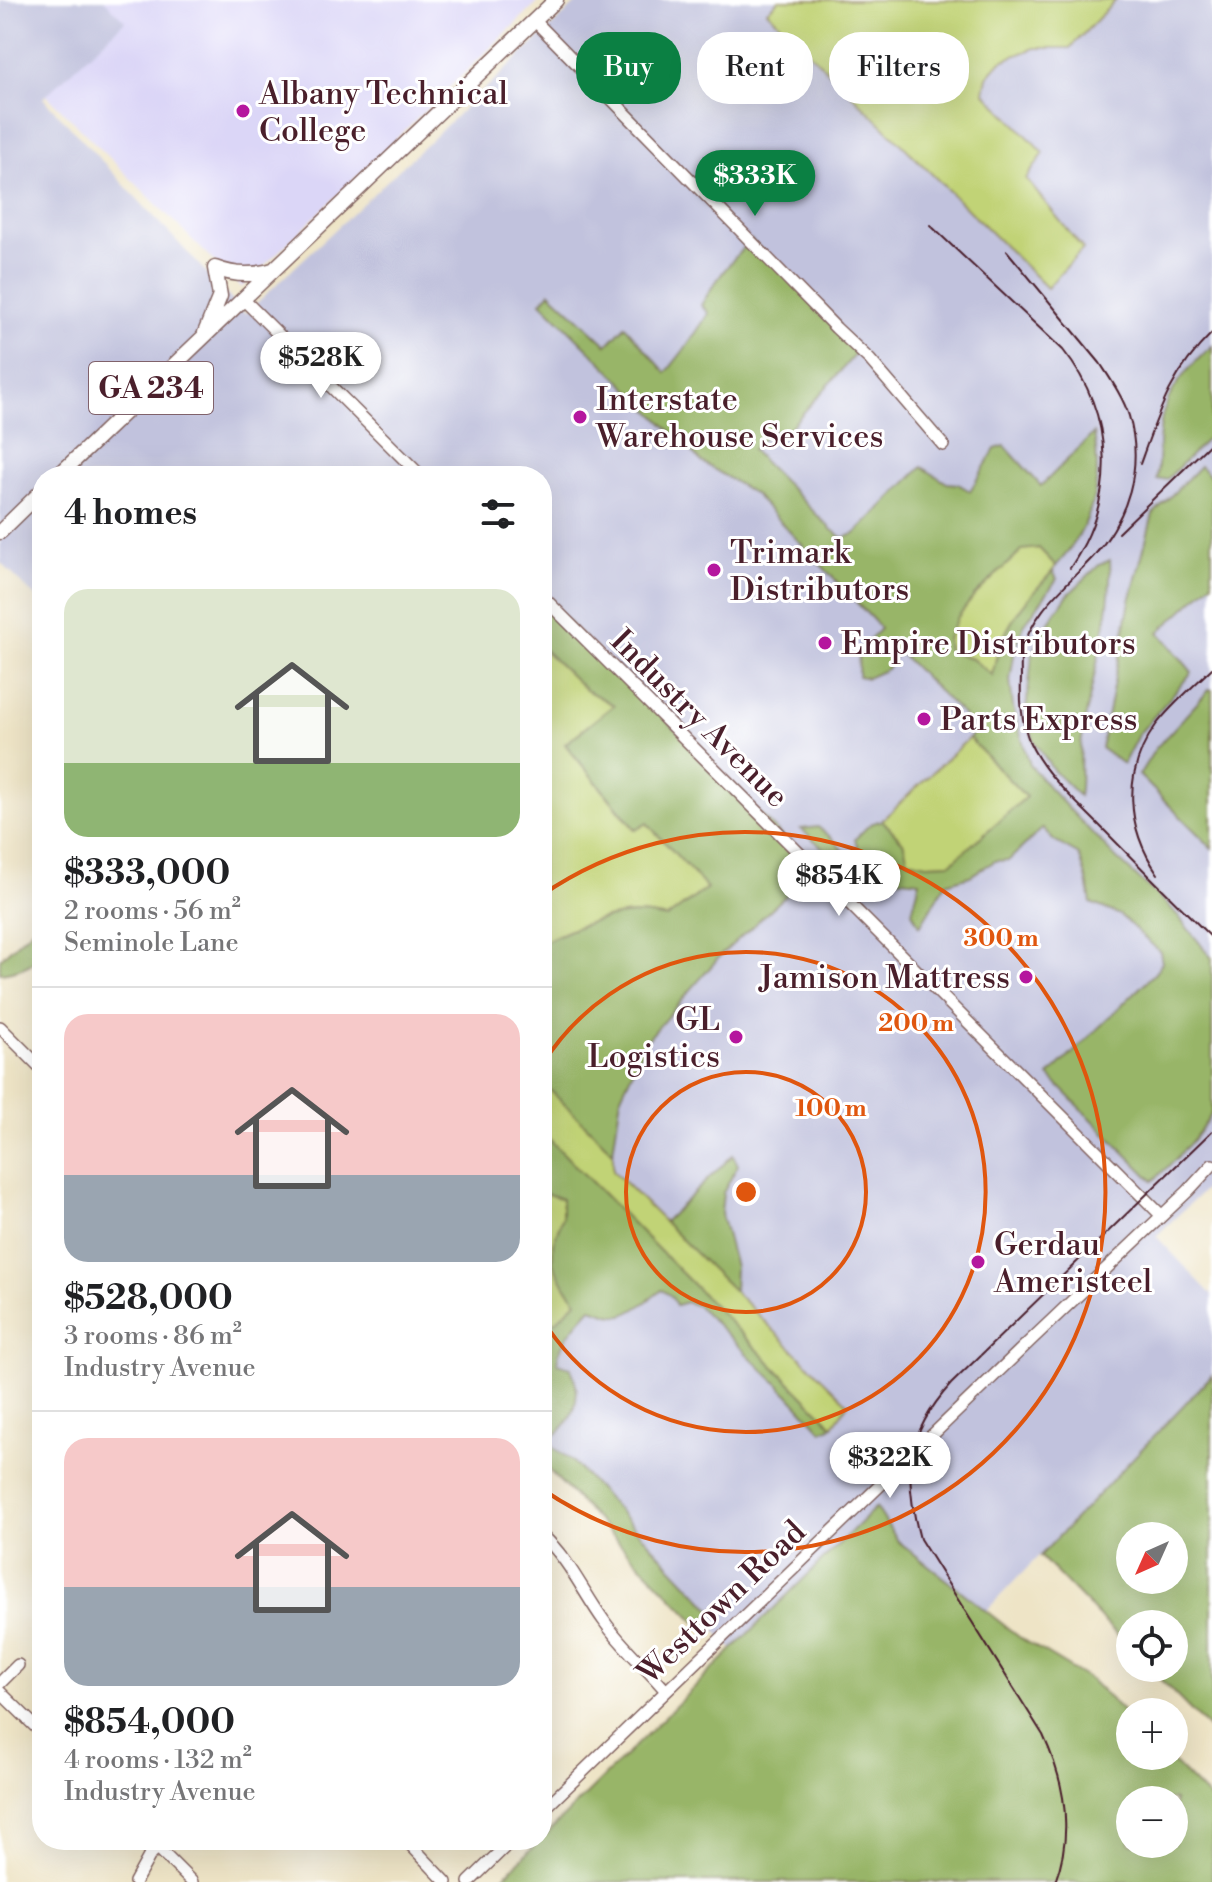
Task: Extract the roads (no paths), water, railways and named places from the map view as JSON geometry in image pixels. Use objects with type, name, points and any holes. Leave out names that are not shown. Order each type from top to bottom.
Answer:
[{"type":"main road","name":"GA 234","points":[[69,466],[556,0]]},
{"type":"main road","points":[[202,340],[220,296],[215,268],[244,275],[277,269]]},
{"type":"main road","points":[[0,532],[32,501]]},
{"type":"street","points":[[534,20],[870,360],[943,445]]},
{"type":"street","points":[[244,300],[411,466]]},
{"type":"street","name":"Industry Avenue","points":[[552,606],[1161,1215]]},
{"type":"street","points":[[0,1027],[32,1059]]},
{"type":"street","name":"Westtown Road","points":[[552,1801],[1212,1165]]},
{"type":"street","points":[[552,1544],[620,1642],[666,1691]]},
{"type":"street","points":[[0,1683],[18,1665]]},
{"type":"street","points":[[0,1692],[32,1723]]},
{"type":"street","points":[[135,1882],[152,1850]]},
{"type":"street","points":[[163,1850],[192,1882]]},
{"type":"street","points":[[416,1850],[446,1882]]},
{"type":"street","points":[[469,1882],[502,1850]]},
{"type":"railway","points":[[930,225],[1063,350],[1093,402],[1104,458],[1102,486],[1096,514],[1070,568]]},
{"type":"railway","points":[[1007,251],[1100,363],[1112,382],[1129,416],[1135,454],[1130,491],[1116,526],[1093,557],[1041,612],[1027,638],[1021,659],[1021,694],[1027,735],[1044,767],[1062,788],[1212,938]]},
{"type":"railway","points":[[1140,464],[1160,410],[1176,378],[1212,333]]},
{"type":"railway","points":[[1118,533],[1212,442]]},
{"type":"railway","points":[[1158,874],[1139,838],[1134,819],[1132,800],[1137,762],[1156,725],[1212,668]]},
{"type":"railway","points":[[1055,1882],[1061,1863],[1065,1826],[1061,1789],[1051,1753],[1043,1735],[920,1539],[911,1495],[912,1457],[924,1421],[951,1384],[1212,1131]]},
{"type":"place","name":"Albany Technical College","points":[[243,111]]},
{"type":"place","name":"Interstate Warehouse Services","points":[[580,417]]},
{"type":"place","name":"Trimark Distributors","points":[[714,570]]},
{"type":"place","name":"Empire Distributors","points":[[825,643]]},
{"type":"place","name":"Parts Express","points":[[924,719]]},
{"type":"place","name":"Jamison Mattress","points":[[1026,977]]},
{"type":"place","name":"GL Logistics","points":[[736,1037]]},
{"type":"place","name":"Gerdau Ameristeel","points":[[978,1262]]}]
